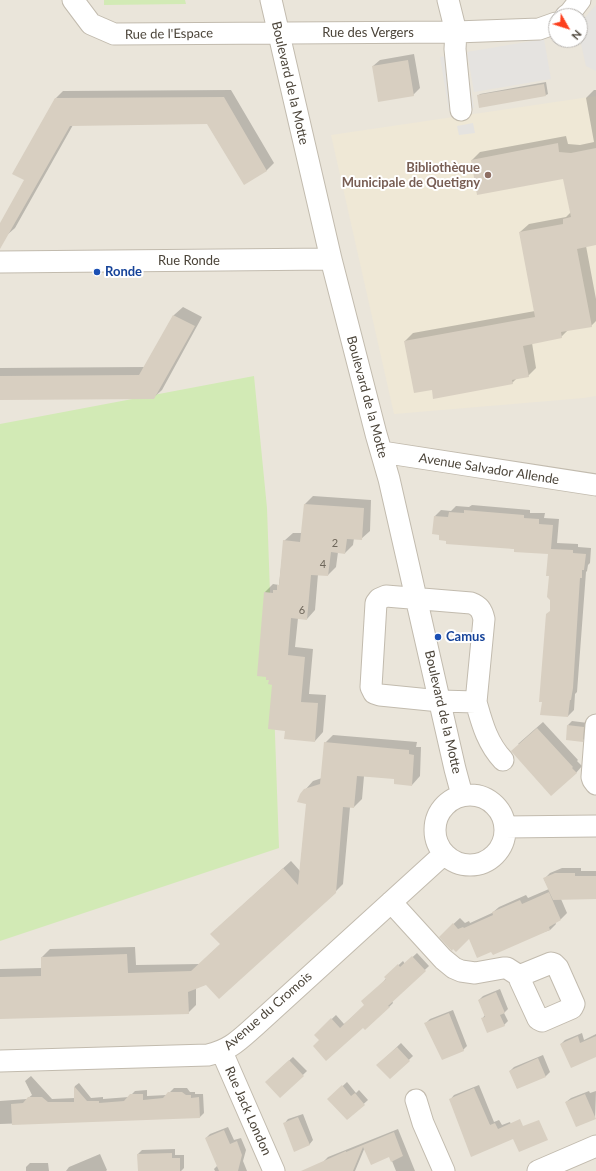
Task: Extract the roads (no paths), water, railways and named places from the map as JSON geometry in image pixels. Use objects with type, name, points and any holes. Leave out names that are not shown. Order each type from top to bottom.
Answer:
[{"type":"street","name":"Rue de l'Espace","points":[[73,0],[91,24],[114,34],[279,33]]},
{"type":"street","name":"Boulevard de la Motte","points":[[271,0],[331,259],[376,434],[382,452],[462,795]]},
{"type":"street","points":[[448,0],[456,32],[455,49],[461,110]]},
{"type":"street","points":[[574,8],[580,0]]},
{"type":"street","name":"Rue des Vergers","points":[[279,33],[539,30],[548,26]]},
{"type":"street","name":"Rue Ronde","points":[[0,262],[331,259]]},
{"type":"street","name":"Avenue Salvador Allende","points":[[382,452],[596,485]]},
{"type":"street","points":[[476,702],[440,701],[380,695],[374,693],[371,687],[376,603],[379,599],[386,596],[471,603],[480,608],[484,619],[476,702],[488,739],[494,750],[503,760]]},
{"type":"street","points":[[596,725],[592,777],[596,784]]},
{"type":"street","points":[[476,794],[495,804],[502,813],[505,827],[505,836],[501,847],[494,856],[484,862],[472,865],[460,864],[450,860],[437,843],[434,833],[435,822],[439,812],[445,804],[454,797],[462,795],[476,794]]},
{"type":"street","points":[[505,827],[596,826]]},
{"type":"street","name":"Avenue du Cromois","points":[[0,1062],[208,1055],[222,1052],[256,1026],[444,854]]},
{"type":"street","points":[[391,902],[443,959],[454,968],[461,971],[475,973],[507,968],[521,977]]},
{"type":"street","name":"Rue Jack London","points":[[222,1052],[274,1171]]},
{"type":"street","points":[[416,1100],[444,1171]]},
{"type":"street","points":[[538,1171],[596,1146]]},
{"type":"place","name":"Bibliothèque Municipale de Quetigny","points":[[488,175]]},
{"type":"place","name":"Ronde","points":[[97,272]]},
{"type":"place","name":"Camus","points":[[438,637]]}]
